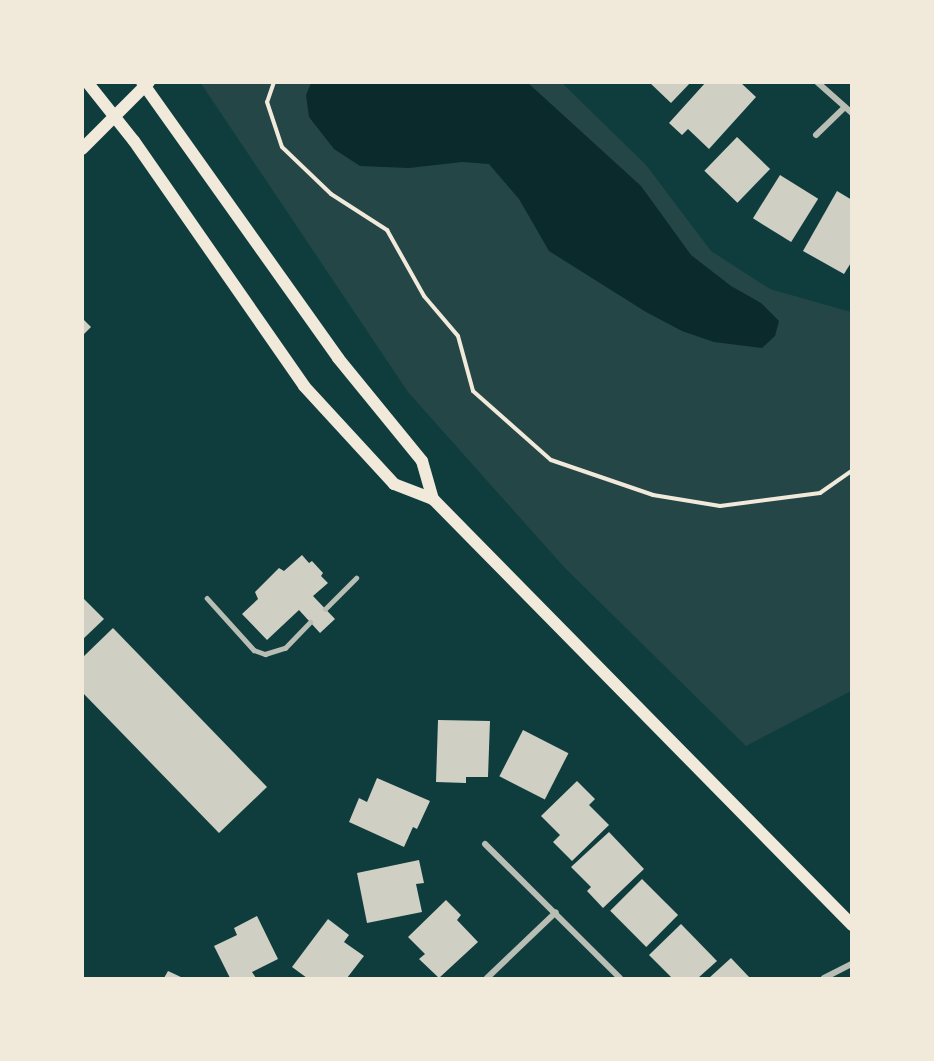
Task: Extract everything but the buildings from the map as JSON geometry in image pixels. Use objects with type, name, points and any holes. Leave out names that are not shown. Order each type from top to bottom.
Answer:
[{"type":"main road","points":[[87,82],[115,117],[304,386],[394,484],[433,499],[852,925]]},
{"type":"main road","points":[[82,149],[145,84],[338,358],[422,461],[433,499]]},
{"type":"street","points":[[817,82],[852,113]]},
{"type":"street","points":[[816,135],[845,107]]},
{"type":"street","points":[[486,844],[620,978]]},
{"type":"street","points":[[487,978],[556,912]]},
{"type":"street","points":[[824,978],[852,964]]},
{"type":"lane","points":[[325,609],[356,578]]},
{"type":"lane","points":[[207,598],[254,650],[265,654],[285,648],[310,622]]},
{"type":"path","points":[[274,82],[267,102],[282,147],[331,194],[387,230],[424,296],[458,336],[473,391],[551,460],[653,495],[720,506],[820,494],[852,471]]},
{"type":"shaded area","points":[[200,82],[562,83],[646,165],[711,251],[770,289],[851,312],[851,691],[746,746],[564,567],[408,392]]},
{"type":"shaded area","points":[[311,83],[528,83],[641,186],[691,255],[731,286],[761,303],[779,321],[775,336],[762,348],[714,342],[682,331],[646,312],[549,251],[519,199],[489,164],[462,162],[409,168],[360,166],[334,149],[309,117],[306,95]]}]
